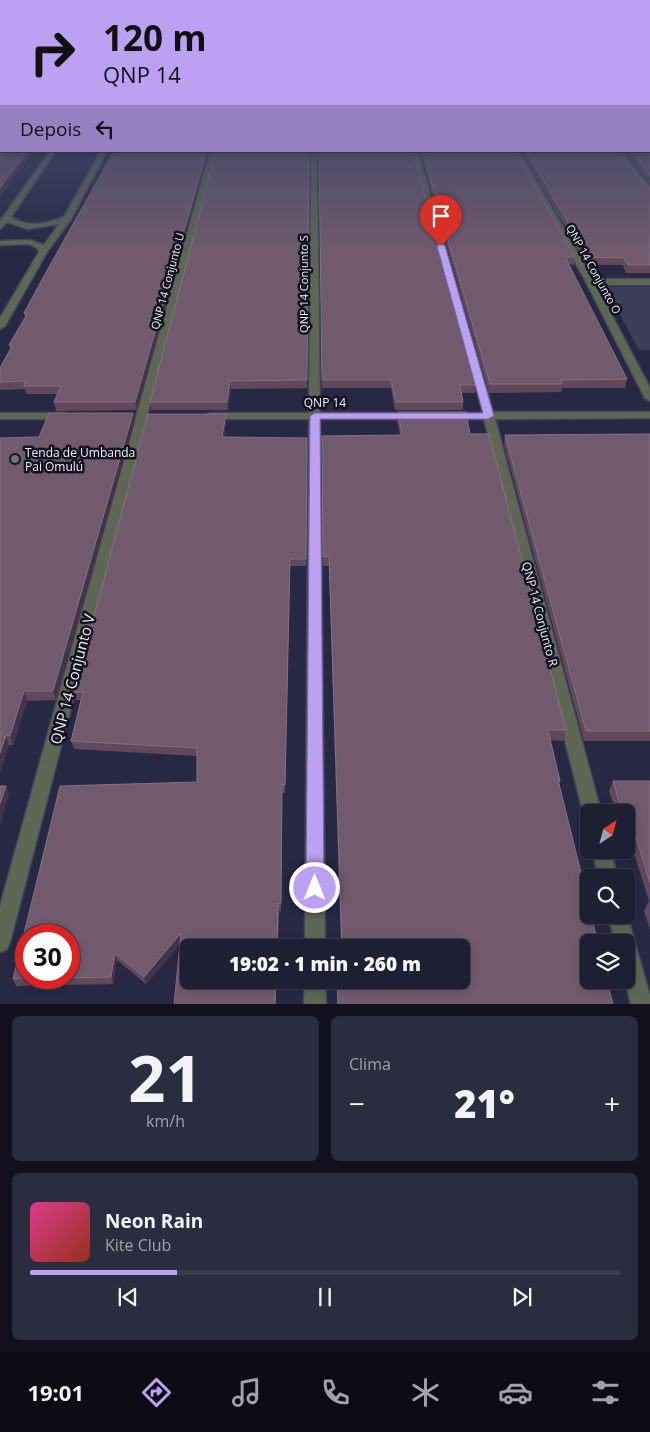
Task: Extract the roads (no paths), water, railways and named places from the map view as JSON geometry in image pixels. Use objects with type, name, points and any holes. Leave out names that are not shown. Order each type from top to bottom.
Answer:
[{"type":"street","points":[[0,227],[45,161]]},
{"type":"street","points":[[0,326],[43,252],[67,219],[99,161]]},
{"type":"street","name":"QNP 14 Conjunto U","points":[[143,416],[209,161]]},
{"type":"street","name":"QNP 14 Conjunto S","points":[[314,161],[315,939]]},
{"type":"street","name":"QNP 14 Conjunto R","points":[[418,161],[488,416],[590,804]]},
{"type":"street","name":"QNP 14 Conjunto O","points":[[522,161],[590,282],[650,398]]},
{"type":"street","points":[[626,161],[650,191]]},
{"type":"street","points":[[6,218],[14,224],[30,227],[51,225],[67,219]]},
{"type":"street","points":[[0,243],[30,242],[40,246],[43,252]]},
{"type":"street","points":[[590,282],[650,282]]},
{"type":"street","name":"QNP 14","points":[[200,416],[650,415]]},
{"type":"street","points":[[0,416],[76,416]]},
{"type":"street","name":"QNP 14 Conjunto V","points":[[0,942],[143,416]]},
{"type":"street","points":[[635,978],[642,1004]]},
{"type":"street","points":[[315,989],[315,1004]]},
{"type":"place","name":"Tenda de Umbanda Pai Omulú","points":[[15,459]]}]
